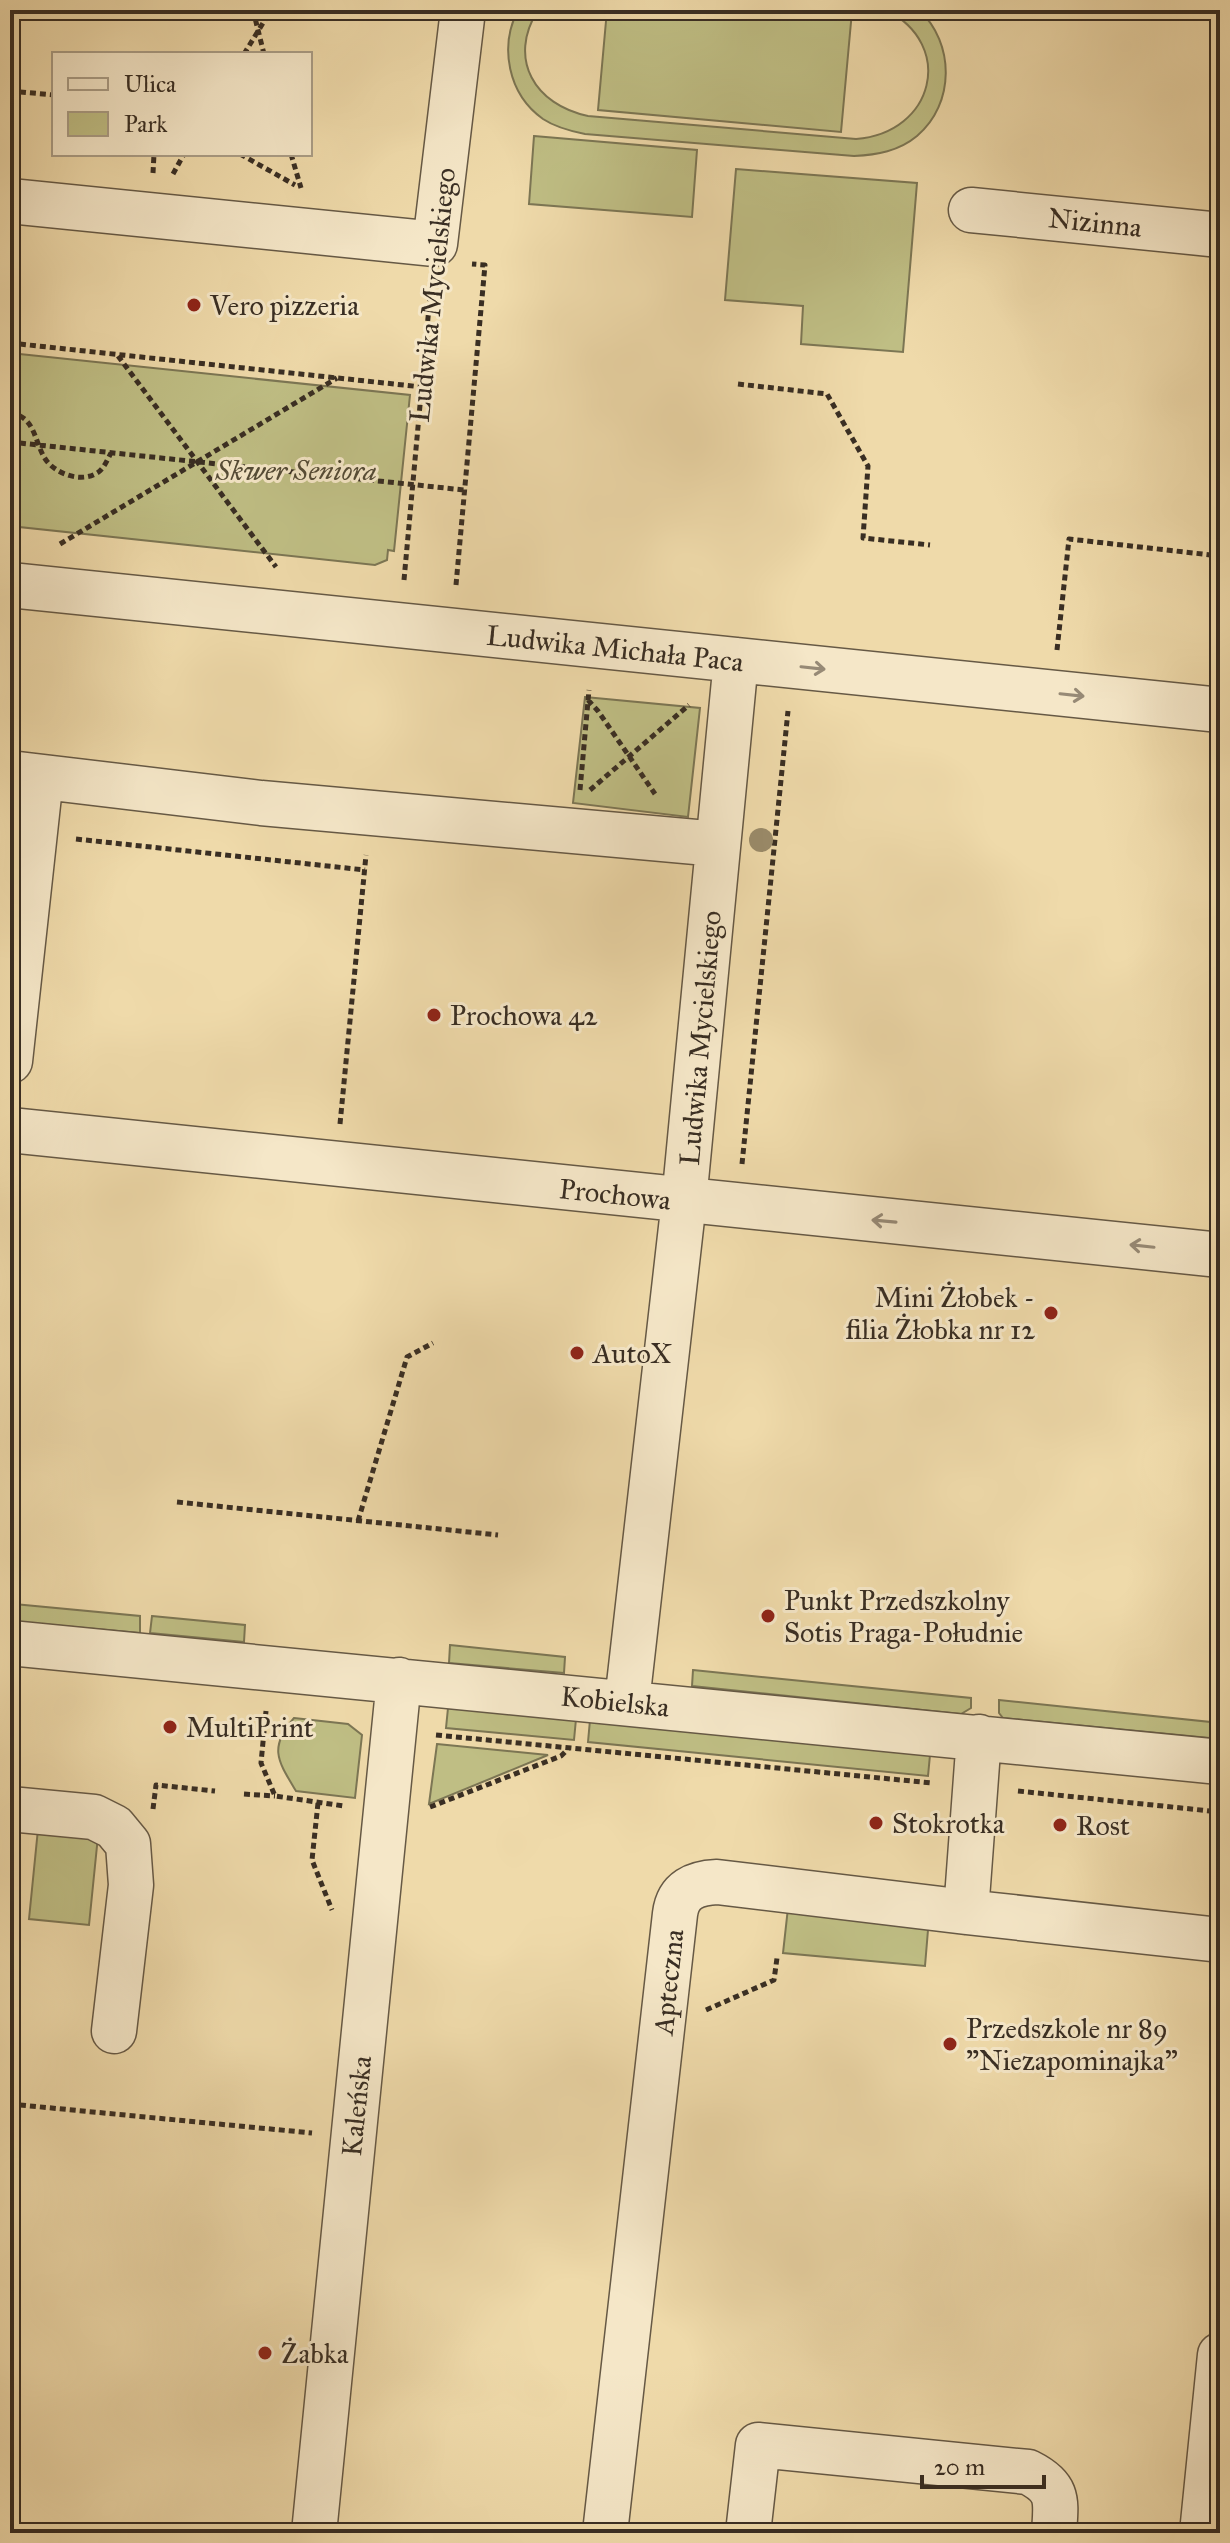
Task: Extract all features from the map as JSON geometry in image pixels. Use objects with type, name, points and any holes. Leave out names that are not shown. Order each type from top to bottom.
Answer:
[{"type":"street","name":"Ludwika Mycielskiego","points":[[434,252],[463,10]]},
{"type":"street","points":[[10,201],[434,252]]},
{"type":"street","name":"Nizinna","points":[[971,210],[1220,235]]},
{"type":"street","name":"Ludwika Michała Paca","points":[[10,585],[1220,710]]},
{"type":"street","name":"Ludwika Mycielskiego","points":[[627,1702],[684,1201],[736,660]]},
{"type":"street","points":[[10,1061],[35,834],[26,775],[370,813],[718,844]]},
{"type":"street","name":"Prochowa","points":[[10,1130],[1220,1255]]},
{"type":"street","name":"Kobielska","points":[[10,1643],[1220,1762]]},
{"type":"street","name":"Kaleńska","points":[[314,2533],[399,1680]]},
{"type":"street","points":[[966,1912],[979,1737]]},
{"type":"street","points":[[10,1809],[94,1817],[114,1827],[128,1844],[131,1885],[114,2031]]},
{"type":"street","name":"Apteczna","points":[[605,2533],[679,1899],[694,1885],[717,1882],[1220,1940]]},
{"type":"street","points":[[1202,2533],[1220,2355]]},
{"type":"street","points":[[748,2533],[758,2445],[1028,2472],[1046,2481],[1054,2492],[1054,2533]]},
{"type":"path","points":[[253,10],[263,52]]},
{"type":"path","points":[[245,52],[271,10]]},
{"type":"path","points":[[10,91],[52,95]]},
{"type":"path","points":[[244,156],[301,188]]},
{"type":"path","points":[[434,252],[485,265],[456,585]]},
{"type":"path","name":"Ludwika Mycielskiego","points":[[404,580],[434,252]]},
{"type":"path","points":[[10,343],[422,387]]},
{"type":"path","points":[[118,355],[276,567]]},
{"type":"path","points":[[60,544],[337,378]]},
{"type":"path","points":[[738,384],[827,394],[868,466],[863,538],[930,545]]},
{"type":"path","points":[[10,413],[27,421],[35,432],[44,458],[52,467],[74,477],[96,474],[111,453]]},
{"type":"path","points":[[10,442],[464,490]]},
{"type":"path","points":[[1056,658],[1069,539],[1220,556]]},
{"type":"path","points":[[589,690],[579,799],[692,701]]},
{"type":"path","points":[[588,700],[660,803]]},
{"type":"path","points":[[738,1207],[788,711]]},
{"type":"path","points":[[336,1165],[370,813]]},
{"type":"path","points":[[35,834],[365,870]]},
{"type":"path","points":[[358,1521],[407,1357],[433,1343]]},
{"type":"path","points":[[177,1502],[498,1535]]},
{"type":"path","points":[[432,1734],[1220,1812]]},
{"type":"path","points":[[426,1809],[561,1756],[569,1748]]},
{"type":"path","points":[[725,1772],[726,1763]]},
{"type":"path","points":[[114,1827],[153,1814],[156,1785],[215,1791]]},
{"type":"path","points":[[244,1794],[275,1796]]},
{"type":"path","points":[[318,1803],[312,1860],[335,1917]]},
{"type":"path","points":[[10,2104],[326,2134]]},
{"type":"green space","points":[[518,10],[538,10],[525,46],[526,62],[541,91],[553,102],[588,116],[856,139],[883,133],[903,121],[918,105],[926,85],[928,65],[922,44],[908,25],[886,10],[919,10],[931,24],[944,56],[944,91],[929,123],[917,136],[895,149],[871,155],[585,134],[548,122],[531,109],[522,97],[510,69],[508,54],[512,24]]},
{"type":"green space","points":[[607,10],[852,11],[841,132],[598,110]]},
{"type":"green space","points":[[534,136],[697,150],[692,217],[529,204]]},
{"type":"green space","points":[[736,169],[917,183],[903,352],[801,344],[803,306],[725,300]]},
{"type":"green space","name":"Skwer Seniora","points":[[10,353],[410,395],[394,551],[388,550],[387,560],[375,565],[10,526]]},
{"type":"green space","points":[[585,697],[700,708],[688,817],[573,803]]},
{"type":"green space","points":[[14,1604],[140,1616],[140,1633],[19,1622],[14,1615]]},
{"type":"green space","points":[[152,1616],[245,1625],[244,1642],[150,1633]]},
{"type":"green space","points":[[450,1645],[565,1657],[564,1673],[449,1663]]},
{"type":"green space","points":[[693,1670],[971,1698],[971,1708],[961,1714],[692,1686]]},
{"type":"green space","points":[[999,1700],[1220,1723],[1220,1739],[1003,1718],[999,1713]]},
{"type":"green space","points":[[448,1708],[576,1719],[574,1740],[446,1728]]},
{"type":"green space","points":[[294,1718],[348,1724],[362,1735],[355,1798],[296,1791],[278,1754],[281,1738]]},
{"type":"green space","points":[[590,1720],[930,1755],[928,1776],[588,1742]]},
{"type":"green space","points":[[437,1744],[548,1755],[429,1804]]},
{"type":"green space","points":[[38,1829],[98,1836],[89,1925],[29,1919]]},
{"type":"green space","points":[[789,1899],[924,1919],[928,1930],[925,1966],[783,1953]]},
{"type":"place","name":"Vero pizzeria","points":[[194,305]]},
{"type":"place","name":"Prochowa 42","points":[[434,1015]]},
{"type":"place","name":"Mini Żłobek - filia Żłobka nr 12","points":[[1051,1313]]},
{"type":"place","name":"AutoX","points":[[577,1353]]},
{"type":"place","name":"Punkt Przedszkolny Sotis Praga-Południe","points":[[768,1616]]},
{"type":"place","name":"MultiPrint","points":[[170,1727]]},
{"type":"place","name":"Stokrotka","points":[[876,1823]]},
{"type":"place","name":"Rost","points":[[1060,1825]]},
{"type":"place","name":"Przedszkole nr 89 \"Niezapominajka\"","points":[[950,2044]]},
{"type":"place","name":"Żabka","points":[[265,2353]]}]
